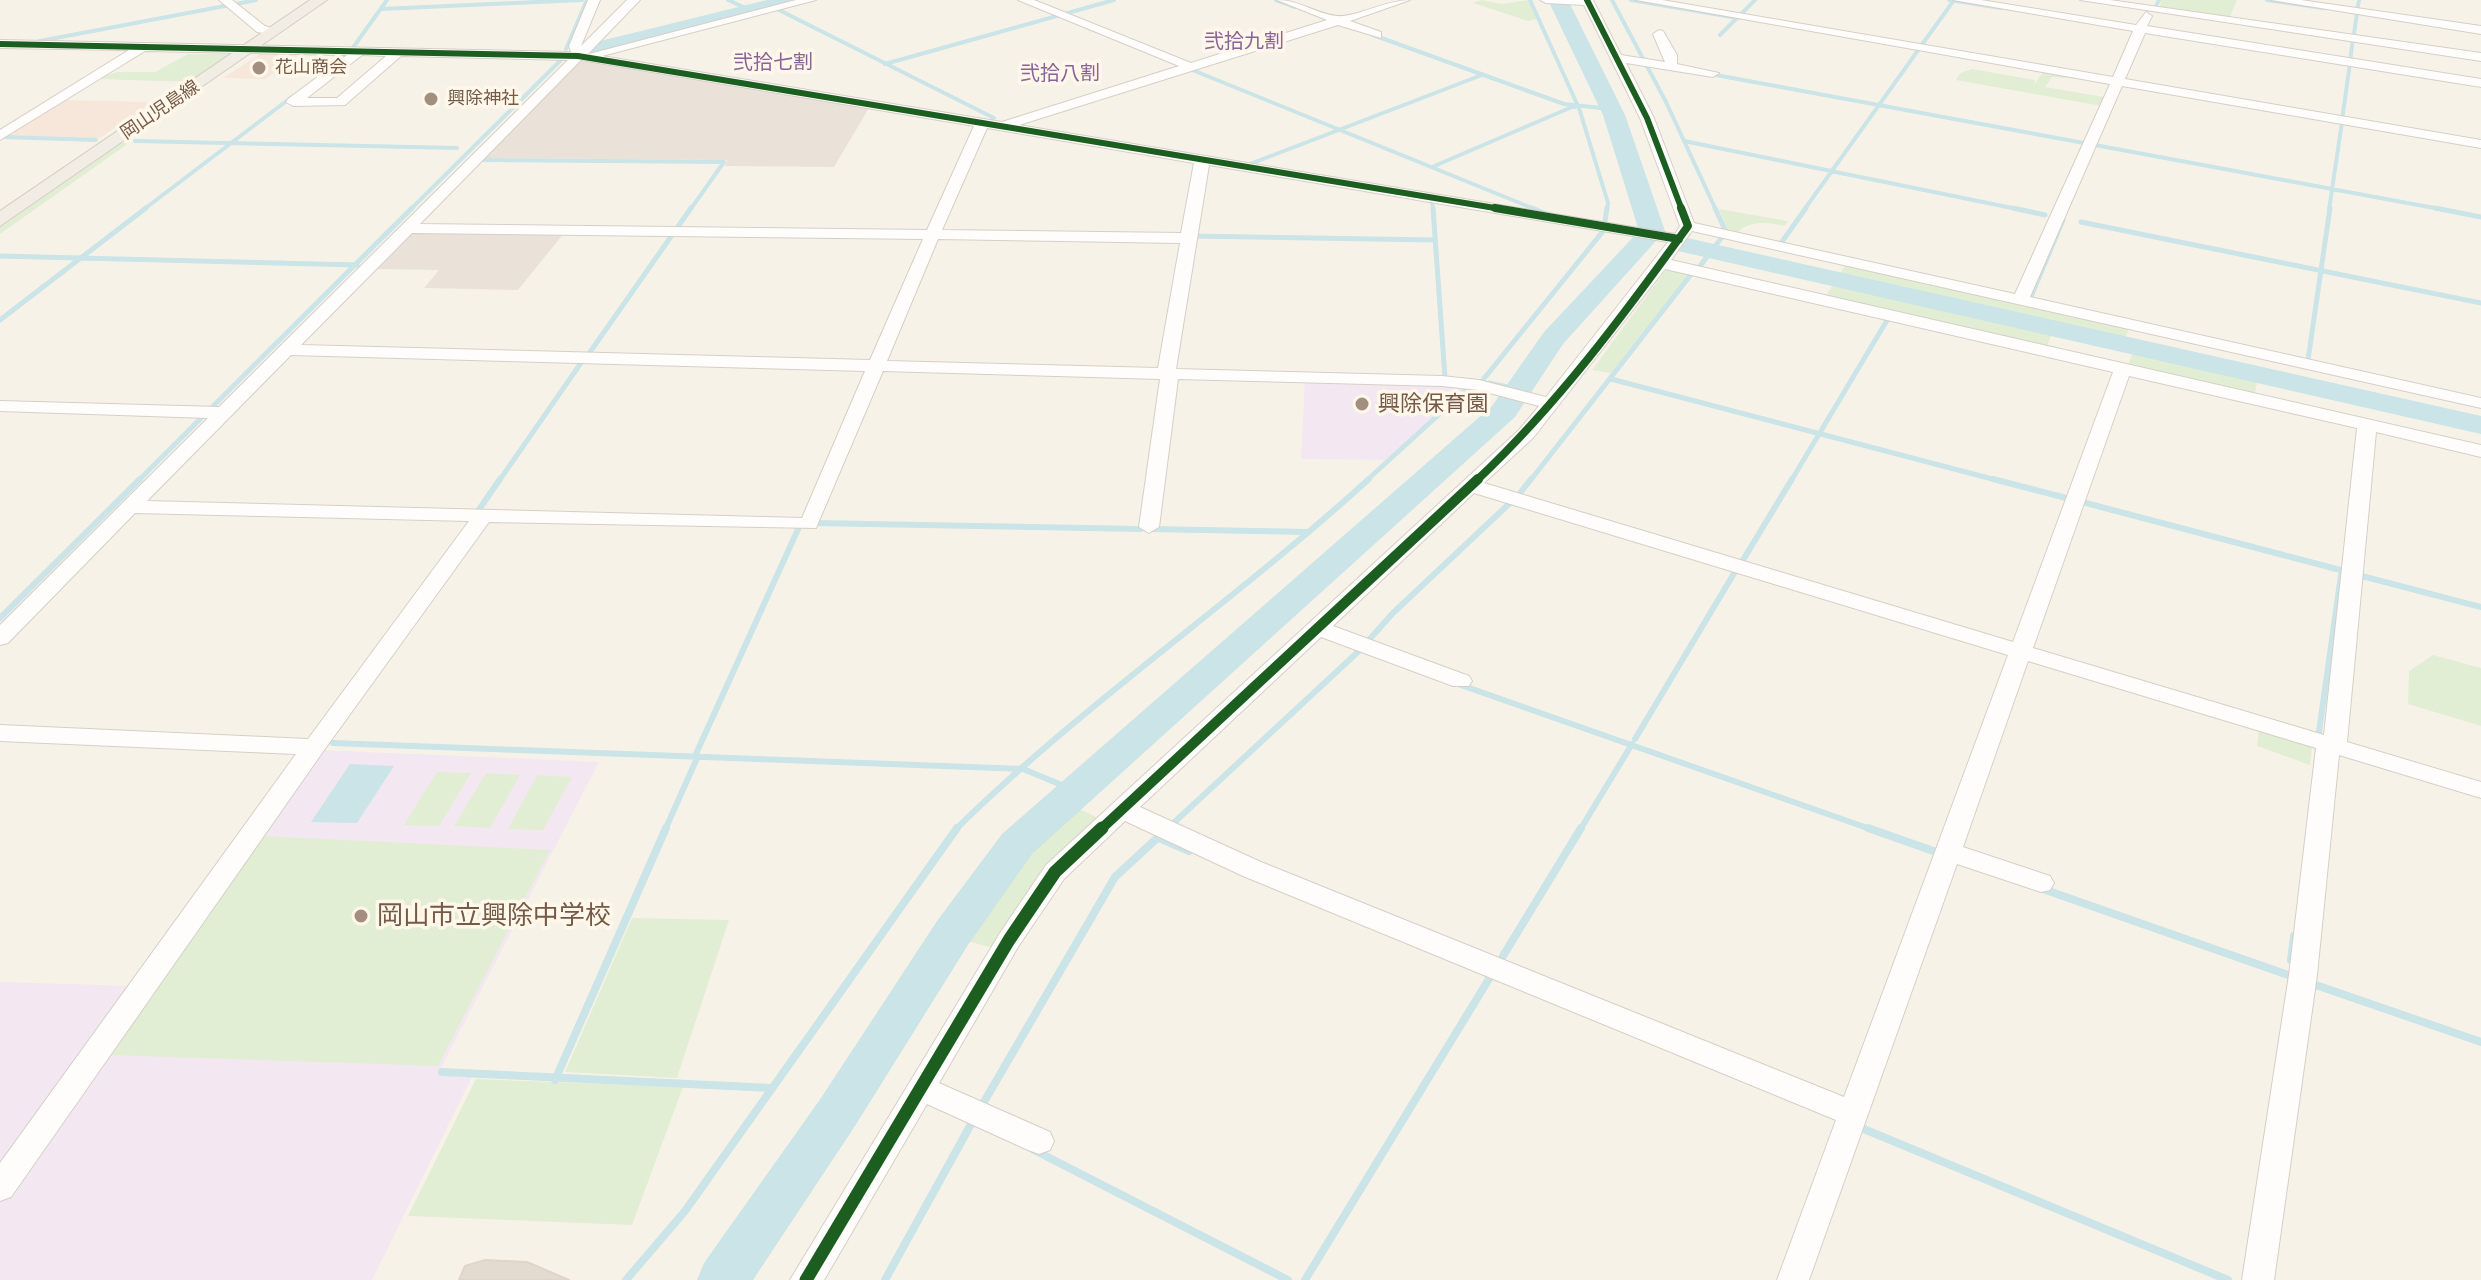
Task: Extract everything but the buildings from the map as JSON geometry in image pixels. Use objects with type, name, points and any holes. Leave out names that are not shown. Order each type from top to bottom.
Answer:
[{"type":"main road","name":"岡山児島線","points":[[0,220],[249,49],[272,39],[320,0]]},
{"type":"street","points":[[225,0],[272,39],[357,53],[578,56],[1642,232],[1724,234],[2022,298],[2481,403]]},
{"type":"street","points":[[578,56],[575,46],[594,0]]},
{"type":"street","points":[[0,638],[129,507],[212,412],[285,350],[407,228],[475,150],[634,0]]},
{"type":"street","points":[[596,45],[781,0]]},
{"type":"street","points":[[578,56],[810,0]]},
{"type":"street","points":[[1024,0],[1189,68]]},
{"type":"street","points":[[1283,0],[1377,35]]},
{"type":"street","points":[[1003,125],[1404,0]]},
{"type":"street","points":[[1642,0],[2481,144]]},
{"type":"street","points":[[1959,0],[2481,83]]},
{"type":"street","points":[[2086,0],[2151,4],[2481,57]]},
{"type":"street","points":[[2277,0],[2481,30]]},
{"type":"street","points":[[806,1280],[1039,892],[1079,846],[1526,434],[1661,263],[1679,234],[1647,118],[1587,1],[1554,1]]},
{"type":"street","points":[[2022,298],[2151,4]]},
{"type":"street","points":[[1659,34],[1671,55],[1671,65]]},
{"type":"street","points":[[1,43],[139,49],[249,49]]},
{"type":"street","points":[[0,136],[139,49]]},
{"type":"street","points":[[357,53],[293,102],[340,102],[395,54]]},
{"type":"street","points":[[1615,58],[1713,73]]},
{"type":"street","points":[[129,507],[809,524],[982,124]]},
{"type":"street","points":[[1149,527],[1167,373],[1188,236],[1205,161]]},
{"type":"street","points":[[407,228],[1188,236]]},
{"type":"street","points":[[1661,263],[2481,451]]},
{"type":"street","points":[[285,350],[1442,381],[1505,391],[1551,404]]},
{"type":"street","points":[[1793,1280],[2122,370]]},
{"type":"street","points":[[0,406],[212,412]]},
{"type":"street","points":[[2258,1280],[2302,987],[2326,745],[2367,426]]},
{"type":"street","points":[[1472,486],[2481,790]]},
{"type":"street","points":[[0,1188],[314,747],[482,518]]},
{"type":"street","points":[[1317,628],[1461,681]]},
{"type":"street","points":[[0,733],[314,747]]},
{"type":"street","points":[[1121,809],[1854,1114]]},
{"type":"street","points":[[1947,851],[2041,883]]},
{"type":"street","points":[[921,1088],[1039,1141]]},
{"type":"shaded area","name":"花山商会","points":[[260,54],[298,54],[266,79],[223,78]]},
{"type":"shaded area","points":[[587,60],[869,108],[834,167],[725,166],[727,160],[483,158],[578,62]]},
{"type":"shaded area","points":[[64,100],[152,102],[100,138],[6,137]]},
{"type":"shaded area","points":[[412,230],[565,232],[518,290],[424,288],[439,270],[373,269]]},
{"type":"shaded area","points":[[1305,379],[1441,383],[1466,387],[1388,460],[1301,459]]},
{"type":"shaded area","name":"岡山市立興除中学校","points":[[320,750],[599,762],[440,1070],[441,1076],[472,1077],[372,1280],[0,1280],[0,1201]]},
{"type":"shaded area","points":[[0,982],[136,986],[0,1172]]},
{"type":"green space","points":[[1481,0],[1502,4],[1529,0],[1537,19],[1528,21],[1473,3]]},
{"type":"green space","points":[[2161,0],[2237,0],[2230,17],[2160,8]]},
{"type":"green space","points":[[188,54],[231,54],[192,82],[97,79],[117,72],[155,72]]},
{"type":"green space","points":[[1972,69],[2035,80],[2034,85],[2043,72],[2082,79],[2052,77],[2045,87],[2104,97],[2101,106],[1956,80],[1960,73]]},
{"type":"green space","points":[[118,143],[129,143],[0,234],[0,225]]},
{"type":"green space","points":[[1719,209],[1788,221],[1785,226],[1754,224],[1738,232],[1728,230]]},
{"type":"green space","points":[[1846,264],[2129,328],[2124,342],[1839,276]]},
{"type":"green space","points":[[1668,267],[1688,275],[1611,373],[1592,370]]},
{"type":"green space","points":[[1835,282],[2053,331],[2046,349],[1825,297]]},
{"type":"green space","points":[[2134,350],[2258,378],[2254,397],[2127,367]]},
{"type":"green space","points":[[2433,655],[2481,668],[2481,726],[2408,704],[2409,671]]},
{"type":"green space","points":[[2259,731],[2312,747],[2310,765],[2257,746]]},
{"type":"green space","points":[[437,772],[471,773],[439,826],[404,825]]},
{"type":"green space","points":[[486,773],[520,775],[490,828],[454,826]]},
{"type":"green space","points":[[537,775],[572,777],[543,830],[508,829]]},
{"type":"green space","points":[[1070,804],[1098,818],[1038,875],[992,948],[958,938],[1001,874]]},
{"type":"green space","points":[[264,836],[550,850],[438,1066],[109,1055]]},
{"type":"green space","points":[[632,918],[729,920],[677,1078],[565,1072]]},
{"type":"green space","points":[[476,1079],[683,1087],[632,1225],[408,1216]]},
{"type":"water","points":[[350,764],[394,766],[357,823],[311,822]]},
{"type":"waterway","points":[[236,4],[256,0]]},
{"type":"waterway","points":[[352,49],[387,0]]},
{"type":"waterway","points":[[381,9],[582,0]]},
{"type":"waterway","points":[[566,49],[587,0]]},
{"type":"waterway","points":[[728,0],[750,10]]},
{"type":"waterway","points":[[591,49],[790,0]]},
{"type":"waterway","points":[[886,64],[1114,0]]},
{"type":"waterway","points":[[1276,0],[1295,7]]},
{"type":"waterway","points":[[1530,0],[1576,105]]},
{"type":"waterway","points":[[723,1280],[838,1112],[952,933],[1017,844],[1504,411],[1526,374],[1554,338],[1612,271],[1652,231],[1614,115],[1558,0]]},
{"type":"waterway","points":[[1612,0],[1684,141]]},
{"type":"waterway","points":[[1631,0],[1738,18]]},
{"type":"waterway","points":[[1740,15],[1755,0]]},
{"type":"waterway","points":[[1949,0],[1954,1]]},
{"type":"waterway","points":[[2156,6],[2159,0]]},
{"type":"waterway","points":[[2267,0],[2323,8]]},
{"type":"waterway","points":[[2357,11],[2359,0]]},
{"type":"waterway","points":[[1921,46],[1954,1]]},
{"type":"waterway","points":[[1954,1],[2001,8]]},
{"type":"waterway","points":[[40,41],[225,6]]},
{"type":"waterway","points":[[779,10],[886,64]]},
{"type":"waterway","points":[[2354,34],[2357,13]]},
{"type":"waterway","points":[[1720,35],[1737,18]]},
{"type":"waterway","points":[[1373,35],[1564,104],[1576,105]]},
{"type":"waterway","points":[[2350,61],[2353,39]]},
{"type":"waterway","points":[[1879,105],[1919,49]]},
{"type":"waterway","points":[[410,210],[563,58]]},
{"type":"waterway","points":[[2342,120],[2350,63]]},
{"type":"waterway","points":[[886,64],[994,118],[992,121]]},
{"type":"waterway","points":[[1185,67],[1339,130]]},
{"type":"waterway","points":[[1339,130],[1482,75]]},
{"type":"waterway","points":[[1716,75],[1879,105]]},
{"type":"waterway","points":[[231,143],[293,96]]},
{"type":"waterway","points":[[1576,105],[1611,109]]},
{"type":"waterway","points":[[1832,171],[1879,105]]},
{"type":"waterway","points":[[1879,105],[2084,143]]},
{"type":"waterway","points":[[1432,167],[1572,107]]},
{"type":"waterway","points":[[1579,108],[1608,203],[1607,210]]},
{"type":"waterway","points":[[2332,189],[2342,122]]},
{"type":"waterway","points":[[1250,164],[1339,130]]},
{"type":"waterway","points":[[1339,130],[1537,210]]},
{"type":"waterway","points":[[2,137],[96,140]]},
{"type":"waterway","points":[[135,141],[231,143]]},
{"type":"waterway","points":[[1684,141],[1832,171]]},
{"type":"waterway","points":[[1684,141],[1716,210]]},
{"type":"waterway","points":[[143,210],[231,143]]},
{"type":"waterway","points":[[231,143],[457,148]]},
{"type":"waterway","points":[[2095,145],[2332,189]]},
{"type":"waterway","points":[[482,160],[724,162],[690,210]]},
{"type":"waterway","points":[[1804,210],[1832,171]]},
{"type":"waterway","points":[[1832,171],[2022,210]]},
{"type":"waterway","points":[[2329,210],[2332,189]]},
{"type":"waterway","points":[[2332,189],[2445,210]]},
{"type":"waterway","points":[[1432,201],[1433,210]]},
{"type":"waterway","points":[[81,258],[146,208]]},
{"type":"waterway","points":[[355,265],[412,208]]},
{"type":"waterway","points":[[588,355],[691,208]]},
{"type":"waterway","points":[[1433,208],[1445,378]]},
{"type":"waterway","points":[[1532,208],[1546,214]]},
{"type":"waterway","points":[[1605,221],[1607,208]]},
{"type":"waterway","points":[[1700,266],[1726,232],[1715,208]]},
{"type":"waterway","points":[[1781,243],[1806,208]]},
{"type":"waterway","points":[[2013,208],[2045,215]]},
{"type":"waterway","points":[[2321,271],[2330,208]]},
{"type":"waterway","points":[[2435,208],[2481,217]]},
{"type":"waterway","points":[[2030,299],[2063,220]]},
{"type":"waterway","points":[[2081,222],[2321,271]]},
{"type":"waterway","points":[[1482,381],[1604,230]]},
{"type":"waterway","points":[[1191,236],[1435,240]]},
{"type":"waterway","points":[[1687,246],[2481,425]]},
{"type":"waterway","points":[[0,256],[81,258]]},
{"type":"waterway","points":[[0,320],[81,258]]},
{"type":"waterway","points":[[81,258],[355,265]]},
{"type":"waterway","points":[[138,481],[355,265]]},
{"type":"waterway","points":[[2308,360],[2321,271]]},
{"type":"waterway","points":[[2321,271],[2481,303]]},
{"type":"waterway","points":[[1530,481],[1693,272]]},
{"type":"waterway","points":[[1819,434],[1889,317]]},
{"type":"waterway","points":[[499,481],[583,360]]},
{"type":"waterway","points":[[1611,379],[1819,434]]},
{"type":"waterway","points":[[1489,383],[1517,389]]},
{"type":"waterway","points":[[1366,481],[1468,388]]},
{"type":"waterway","points":[[1791,481],[1819,434]]},
{"type":"waterway","points":[[1819,434],[2000,481]]},
{"type":"waterway","points":[[0,618],[140,479]]},
{"type":"waterway","points":[[478,511],[500,479]]},
{"type":"waterway","points":[[1308,532],[1369,479]]},
{"type":"waterway","points":[[1517,497],[1531,479]]},
{"type":"waterway","points":[[1740,565],[1792,479]]},
{"type":"waterway","points":[[1993,479],[2070,499]]},
{"type":"waterway","points":[[1166,830],[1360,650],[1393,613],[1511,502]]},
{"type":"waterway","points":[[2082,502],[2344,571]]},
{"type":"waterway","points":[[814,523],[1141,529],[1142,520]]},
{"type":"waterway","points":[[695,756],[799,527]]},
{"type":"waterway","points":[[1149,529],[1308,532]]},
{"type":"waterway","points":[[1020,769],[1308,532]]},
{"type":"waterway","points":[[1635,739],[1736,570]]},
{"type":"waterway","points":[[2318,739],[2341,575]]},
{"type":"waterway","points":[[2358,575],[2481,607]]},
{"type":"waterway","points":[[1458,684],[1631,745]]},
{"type":"waterway","points":[[333,743],[698,757]]},
{"type":"waterway","points":[[1580,830],[1631,745]]},
{"type":"waterway","points":[[1631,745],[1873,830]]},
{"type":"waterway","points":[[665,830],[698,757]]},
{"type":"waterway","points":[[698,757],[1020,769]]},
{"type":"waterway","points":[[957,828],[1020,769]]},
{"type":"waterway","points":[[1020,769],[1074,790]]},
{"type":"waterway","points":[[556,1078],[666,828]]},
{"type":"waterway","points":[[626,1280],[685,1211],[957,828]]},
{"type":"waterway","points":[[981,1107],[1115,877],[1168,828]]},
{"type":"waterway","points":[[1503,956],[1581,828]]},
{"type":"waterway","points":[[1868,828],[1939,853]]},
{"type":"waterway","points":[[1159,838],[1189,851]]},
{"type":"waterway","points":[[2040,888],[2291,976]]},
{"type":"waterway","points":[[2291,960],[2294,936]]},
{"type":"waterway","points":[[1305,1280],[1492,974]]},
{"type":"waterway","points":[[2310,983],[2481,1042]]},
{"type":"waterway","points":[[442,1072],[556,1078]]},
{"type":"waterway","points":[[556,1078],[771,1088]]},
{"type":"waterway","points":[[885,1280],[975,1117]]},
{"type":"waterway","points":[[1859,1127],[2228,1280]]},
{"type":"waterway","points":[[1034,1150],[1288,1280]]},
{"type":"cycle path","points":[[806,1280],[1009,940],[1055,872],[1526,434],[1629,307],[1688,226],[1647,118],[1587,0]]},
{"type":"cycle path","points":[[0,44],[578,56],[1679,239]]},
{"type":"place","name":"花山商会","points":[[259,68]]},
{"type":"place","name":"興除神社","points":[[431,99]]},
{"type":"place","name":"興除保育園","points":[[1362,404]]},
{"type":"place","name":"岡山市立興除中学校","points":[[361,916]]},
{"type":"district","name":"弐拾九割","points":[[1244,42]]},
{"type":"district","name":"弐拾七割","points":[[773,63]]},
{"type":"district","name":"弐拾八割","points":[[1060,74]]}]
